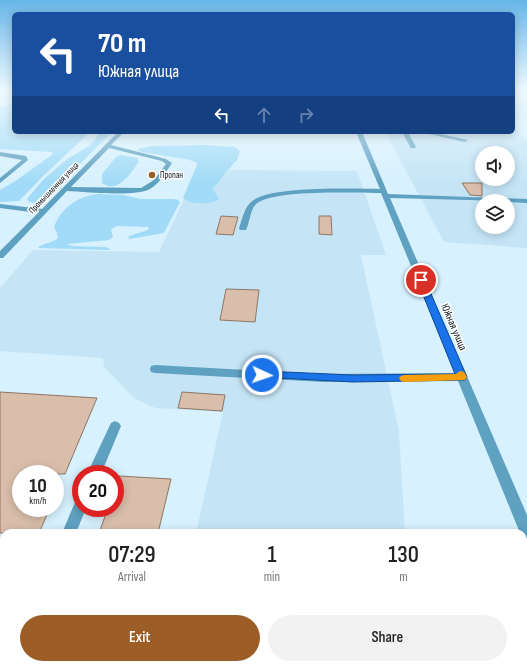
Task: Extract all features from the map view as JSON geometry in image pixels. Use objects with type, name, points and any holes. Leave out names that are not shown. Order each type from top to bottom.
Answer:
[{"type":"street","name":"Промышленная улица","points":[[0,256],[119,134]]},
{"type":"street","name":"Южная улица","points":[[360,134],[526,529]]},
{"type":"street","points":[[406,134],[413,147]]},
{"type":"street","points":[[434,134],[465,140]]},
{"type":"street","points":[[65,189],[146,190],[153,186],[169,163],[164,160],[123,151],[108,146]]},
{"type":"street","points":[[0,154],[24,157],[25,160],[8,176],[0,181]]},
{"type":"street","points":[[0,175],[8,176]]},
{"type":"street","points":[[243,228],[253,203],[264,197],[309,191],[527,201]]},
{"type":"street","points":[[0,206],[44,211]]},
{"type":"street","points":[[155,369],[345,379],[462,377]]},
{"type":"street","points":[[98,465],[115,426]]},
{"type":"street","points":[[71,529],[76,517]]},
{"type":"shaded area","points":[[0,121],[12,121],[12,134],[88,134],[44,175],[19,201],[0,202],[0,190],[17,180],[53,154],[52,152],[0,149]]},
{"type":"shaded area","points":[[515,130],[527,140],[527,248],[444,242],[386,134],[515,134]]},
{"type":"shaded area","points":[[99,134],[110,134],[54,190],[37,203],[29,202],[27,199],[43,180],[66,160],[89,146]]},
{"type":"shaded area","points":[[206,145],[235,147],[240,151],[237,160],[212,188],[219,199],[206,203],[190,202],[183,198],[197,165],[196,162],[141,152],[138,150],[152,146]]},
{"type":"shaded area","points":[[120,155],[137,158],[139,162],[124,181],[119,184],[108,186],[102,183],[102,174],[116,157]]},
{"type":"shaded area","points":[[198,170],[357,171],[386,255],[361,255],[399,431],[405,529],[197,529],[223,412],[155,408],[134,398],[104,367],[103,358],[0,351],[0,288],[33,250],[159,252]]},
{"type":"shaded area","points":[[98,194],[123,195],[141,199],[173,199],[180,202],[164,233],[130,239],[128,238],[129,236],[148,230],[149,227],[117,226],[111,229],[113,237],[109,240],[67,244],[72,246],[105,247],[111,249],[108,250],[38,247],[58,238],[54,227],[61,214],[71,204],[84,197]]},
{"type":"building","points":[[462,183],[475,183],[475,186],[482,186],[482,194],[470,195]]},
{"type":"building","points":[[221,216],[238,217],[233,235],[216,234]]},
{"type":"building","points":[[319,216],[331,216],[332,235],[319,234]]},
{"type":"building","points":[[226,289],[259,290],[255,322],[220,320]]},
{"type":"building","points":[[0,392],[97,398],[65,474],[64,465],[12,465],[12,517],[46,517],[41,529],[0,529]]},
{"type":"building","points":[[182,392],[225,395],[222,411],[178,408]]},
{"type":"building","points":[[124,476],[171,479],[159,529],[100,529],[105,517],[124,517]]},
{"type":"slow traffic","points":[[404,378],[462,377],[460,374]]},
{"type":"place","name":"Пропан","points":[[152,175]]},
{"type":"route","points":[[262,375],[353,379],[462,377],[421,280]]}]
